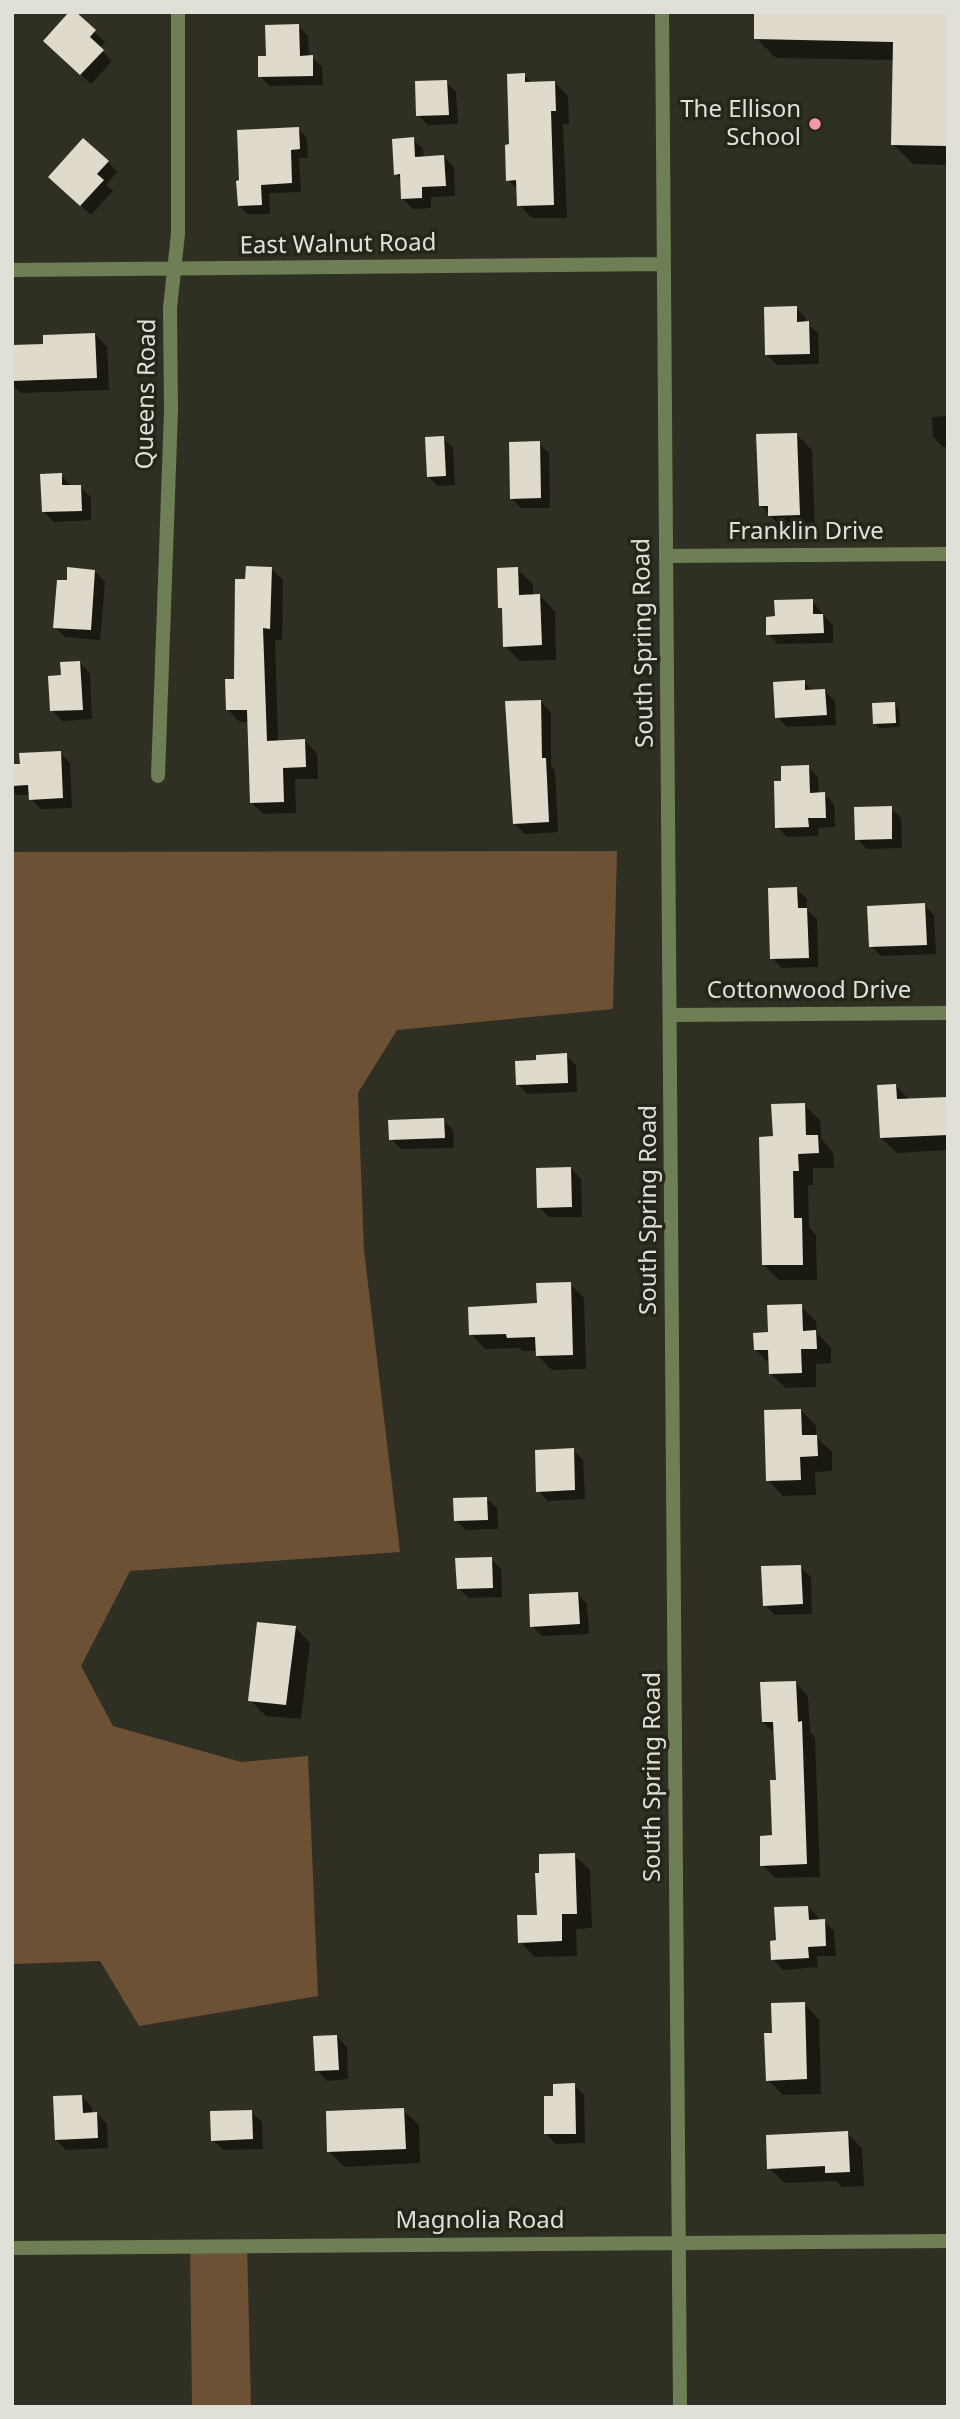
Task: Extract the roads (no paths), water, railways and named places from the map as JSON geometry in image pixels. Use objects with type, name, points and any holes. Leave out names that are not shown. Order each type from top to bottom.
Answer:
[{"type":"street","name":"Queens Road","points":[[158,776],[171,411],[170,308],[178,234],[178,12]]},
{"type":"street","name":"South Spring Road","points":[[662,12],[680,2407]]},
{"type":"street","name":"East Walnut Road","points":[[12,270],[664,264]]},
{"type":"street","name":"Franklin Drive","points":[[666,556],[948,554]]},
{"type":"street","name":"Cottonwood Drive","points":[[670,1015],[948,1013]]},
{"type":"street","name":"Magnolia Road","points":[[12,2248],[948,2241]]},
{"type":"place","name":"The Ellison School","points":[[815,124]]}]
